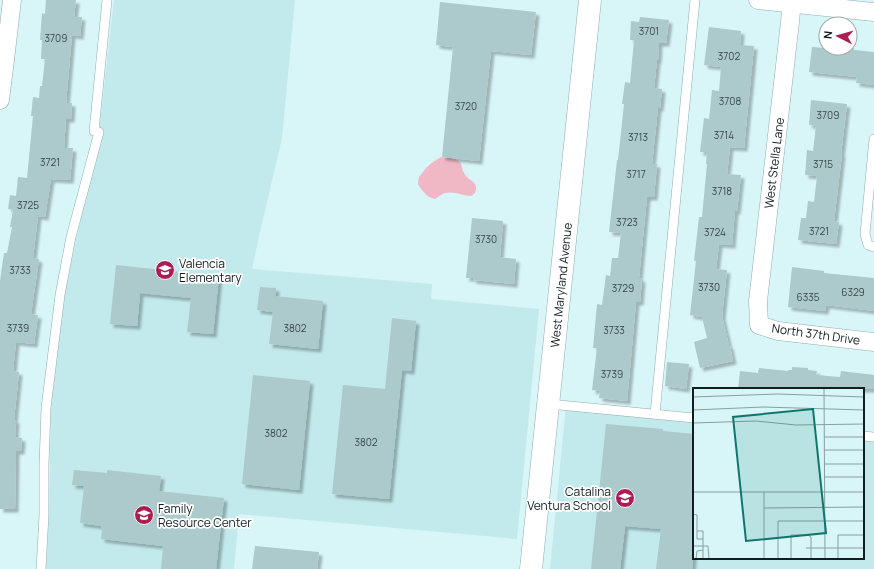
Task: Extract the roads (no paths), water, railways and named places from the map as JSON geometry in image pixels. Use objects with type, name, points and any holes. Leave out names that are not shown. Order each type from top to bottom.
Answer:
[{"type":"street","points":[[0,100],[12,0]]},
{"type":"street","name":"West Maryland Avenue","points":[[532,569],[590,0]]},
{"type":"street","points":[[758,0],[792,2],[874,12]]},
{"type":"street","name":"West Stella Lane","points":[[759,325],[758,301],[792,2]]},
{"type":"street","name":"North 37th Drive","points":[[759,325],[778,331],[874,342]]},
{"type":"lane","points":[[41,569],[44,515],[46,408],[60,295],[71,237],[99,132],[94,131],[107,0]]},
{"type":"lane","points":[[655,414],[696,0]]},
{"type":"lane","points":[[874,139],[865,234],[868,245],[874,247]]},
{"type":"lane","points":[[549,404],[693,418]]},
{"type":"lane","points":[[864,436],[874,437]]},
{"type":"place","name":"Valencia Elementary","points":[[165,270]]},
{"type":"place","name":"Catalina Ventura School","points":[[625,498]]},
{"type":"place","name":"Family Resource Center","points":[[144,515]]}]
